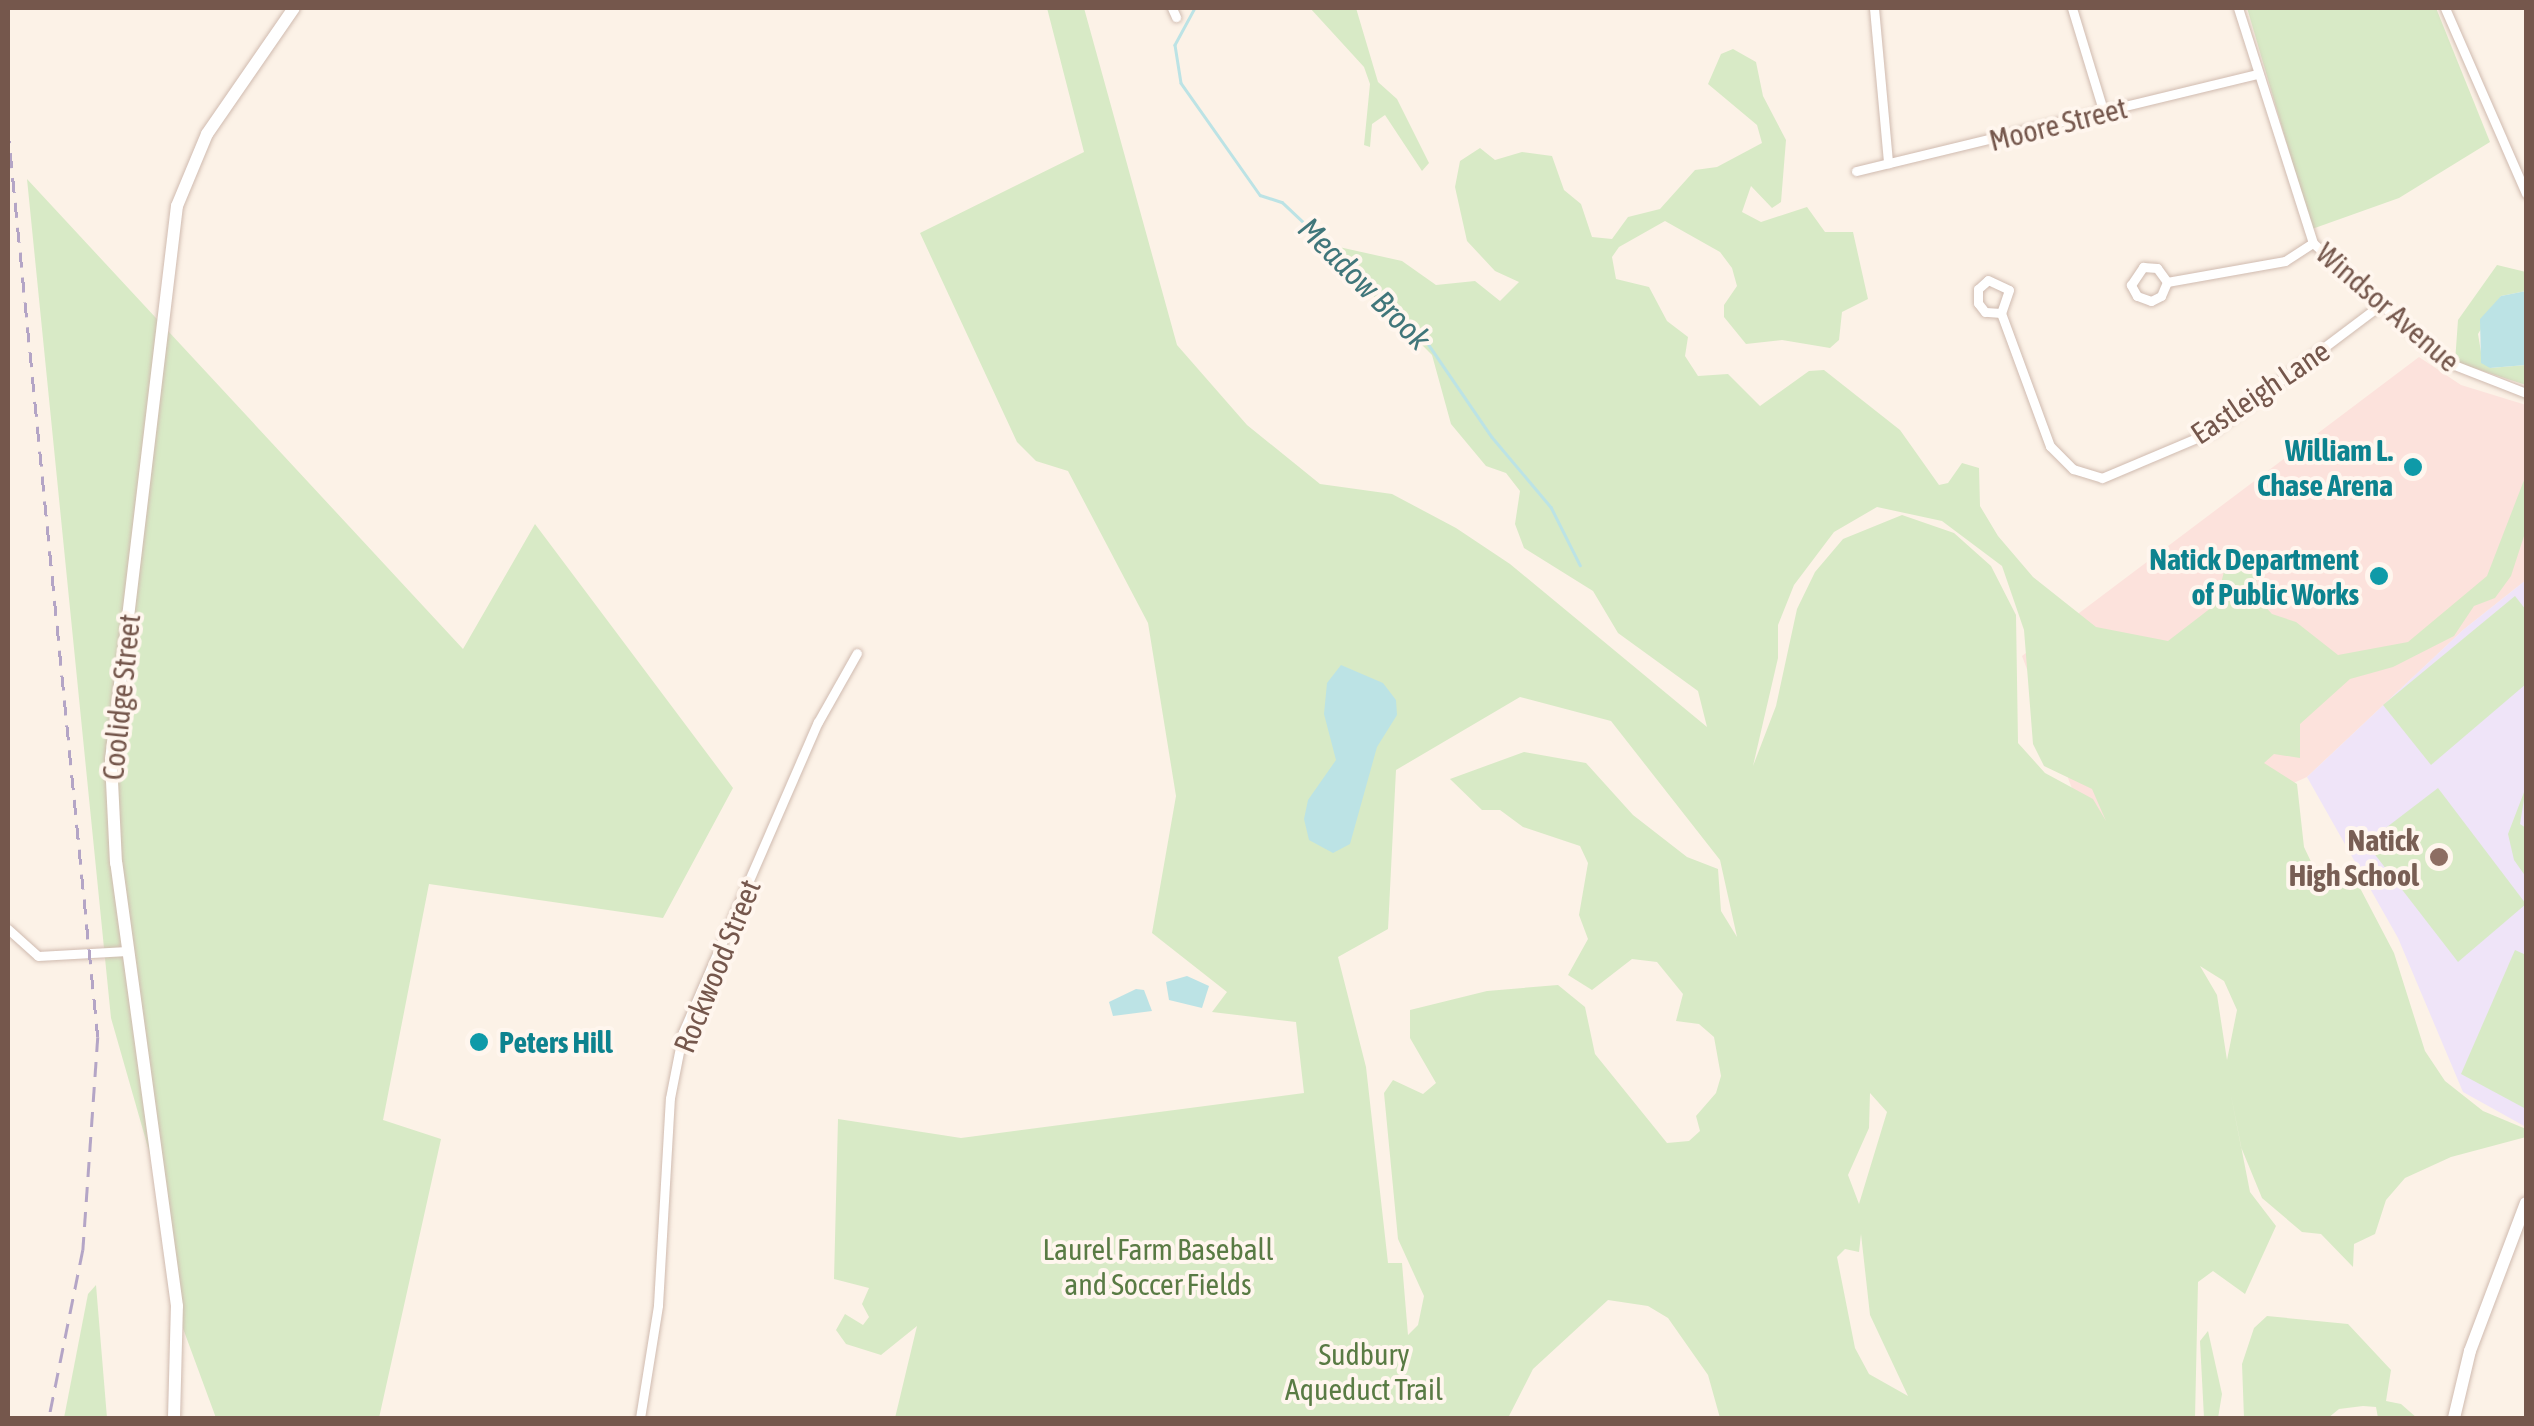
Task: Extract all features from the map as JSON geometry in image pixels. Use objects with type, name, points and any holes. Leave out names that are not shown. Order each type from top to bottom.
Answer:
[{"type":"main road","name":"Coolidge Street","points":[[174,1418],[176,1306],[128,951],[112,760],[174,224],[207,134],[294,8]]},
{"type":"main road","points":[[2454,1418],[2470,1351],[2526,1203]]},
{"type":"street","points":[[1874,8],[1888,163]]},
{"type":"street","points":[[2072,8],[2104,113]]},
{"type":"street","name":"Windsor Avenue","points":[[2238,8],[2313,244],[2454,368],[2526,393]]},
{"type":"street","points":[[2445,8],[2526,194]]},
{"type":"street","name":"Moore Street","points":[[1856,171],[2258,74]]},
{"type":"street","points":[[2167,282],[2284,261],[2313,244]]},
{"type":"street","points":[[2148,266],[2167,282],[2162,296],[2151,301],[2136,296],[2131,285],[2136,271],[2148,266]]},
{"type":"street","name":"Eastleigh Lane","points":[[2001,312],[2050,446],[2073,469],[2102,478],[2213,431],[2379,306]]},
{"type":"street","name":"Rockwood Street","points":[[640,1418],[658,1304],[670,1098],[683,1032],[810,738],[858,653]]},
{"type":"street","points":[[8,929],[38,956],[128,951]]},
{"type":"shaded area","points":[[2419,357],[2461,385],[2526,405],[2526,580],[2463,630],[2307,777],[2102,868],[2022,656]]},
{"type":"shaded area","name":"Natick High School","points":[[2526,580],[2526,1127],[2463,1092],[2398,938],[2307,777],[2463,630]]},
{"type":"green space","points":[[1047,8],[1084,8],[1177,345],[1247,425],[1320,484],[1392,494],[1456,528],[1510,564],[1707,727],[1698,691],[1618,633],[1593,591],[1524,548],[1515,524],[1520,491],[1506,473],[1486,466],[1451,424],[1432,355],[1321,243],[1402,261],[1436,285],[1475,281],[1500,301],[1519,282],[1495,271],[1467,241],[1455,187],[1460,161],[1480,148],[1495,160],[1522,152],[1552,156],[1564,190],[1581,204],[1592,237],[1612,239],[1628,217],[1660,209],[1695,170],[1717,167],[1762,143],[1757,125],[1708,84],[1721,54],[1733,49],[1756,62],[1763,96],[1786,140],[1781,202],[1772,208],[1751,186],[1742,212],[1761,222],[1807,207],[1825,232],[1853,232],[1868,299],[1842,312],[1839,340],[1830,348],[1782,340],[1746,344],[1724,317],[1724,305],[1737,286],[1732,268],[1720,252],[1665,221],[1619,247],[1612,257],[1616,279],[1649,287],[1667,321],[1688,337],[1685,356],[1698,376],[1728,374],[1760,406],[1809,371],[1824,370],[1900,430],[1939,485],[1948,483],[1962,463],[1979,468],[1980,506],[1998,536],[2033,577],[2096,627],[2168,641],[2216,604],[2230,547],[2252,560],[2261,602],[2272,614],[2296,622],[2338,655],[2408,642],[2487,576],[2526,475],[2524,536],[2511,576],[2495,598],[2474,606],[2454,636],[2393,667],[2350,679],[2300,724],[2300,758],[2274,754],[2264,763],[2297,784],[2304,847],[2314,868],[2360,888],[2394,953],[2425,1051],[2445,1081],[2483,1111],[2526,1129],[2526,1137],[2451,1157],[2405,1178],[2386,1200],[2375,1234],[2354,1244],[2353,1267],[2321,1234],[2302,1232],[2262,1198],[2241,1148],[2250,1192],[2276,1226],[2245,1294],[2213,1271],[2198,1282],[2195,1418],[1720,1418],[1708,1375],[1668,1318],[1648,1306],[1608,1300],[1533,1369],[1508,1418],[895,1418],[917,1326],[881,1355],[846,1344],[836,1330],[845,1314],[863,1325],[869,1317],[862,1304],[869,1288],[834,1279],[838,1119],[961,1138],[1304,1093],[1296,1022],[1212,1012],[1227,992],[1152,933],[1176,796],[1148,623],[1068,471],[1036,461],[1017,442],[920,233],[1084,152]],"holes":[[[1877,507],[1942,521],[2002,566],[2024,630],[2033,744],[2044,766],[2092,789],[2106,821],[2093,799],[2045,773],[2018,743],[2016,615],[1991,566],[1954,533],[1902,515],[1843,539],[1815,572],[1797,609],[1776,706],[1753,766],[1778,658],[1778,625],[1794,585],[1834,532]],[[1520,697],[1611,721],[1720,860],[1737,937],[1721,911],[1718,869],[1687,857],[1633,815],[1586,763],[1524,752],[1450,779],[1482,810],[1500,810],[1523,827],[1580,846],[1588,863],[1579,915],[1588,939],[1568,975],[1592,990],[1632,959],[1657,962],[1683,994],[1676,1021],[1699,1024],[1714,1037],[1721,1076],[1716,1093],[1696,1116],[1700,1131],[1689,1141],[1667,1143],[1595,1054],[1585,1007],[1558,985],[1487,991],[1410,1010],[1410,1038],[1436,1083],[1423,1094],[1393,1080],[1384,1093],[1398,1239],[1424,1296],[1418,1325],[1408,1335],[1402,1263],[1388,1263],[1366,1067],[1338,957],[1388,929],[1396,770]],[[2200,966],[2224,981],[2237,1010],[2227,1060],[2217,995]],[[1870,1093],[1887,1112],[1859,1204],[1848,1175],[1869,1128]],[[1861,1234],[1870,1315],[1908,1396],[1869,1374],[1855,1348],[1837,1257],[1845,1249],[1859,1252]]]},
{"type":"green space","points":[[1310,8],[1356,8],[1378,82],[1397,99],[1429,163],[1422,171],[1385,115],[1372,124],[1370,147],[1364,145],[1370,84],[1364,67]]},
{"type":"green space","points":[[2247,8],[2436,8],[2490,142],[2399,198],[2312,229]]},
{"type":"green space","points":[[27,179],[463,649],[535,524],[733,788],[663,918],[429,884],[383,1120],[441,1139],[379,1418],[216,1418],[181,1323],[161,1193],[111,1018]]},
{"type":"green space","points":[[2497,265],[2526,272],[2526,291],[2501,296],[2478,334],[2481,352],[2490,368],[2526,365],[2526,385],[2455,362],[2458,320]]},
{"type":"green space","points":[[2515,596],[2526,610],[2526,684],[2431,765],[2383,705]]},
{"type":"green space","points":[[2526,787],[2520,824],[2526,828],[2526,877],[2514,860],[2508,834]]},
{"type":"green space","points":[[2438,788],[2526,904],[2458,962],[2366,843]]},
{"type":"green space","points":[[2515,950],[2526,955],[2526,1109],[2461,1074]]},
{"type":"green space","points":[[96,1285],[107,1418],[64,1418],[88,1294]]},
{"type":"green space","points":[[2267,1316],[2348,1324],[2391,1370],[2386,1401],[2401,1404],[2417,1418],[2378,1418],[2376,1407],[2363,1406],[2339,1409],[2328,1418],[2244,1418],[2242,1364],[2254,1328]]},
{"type":"green space","points":[[2208,1331],[2222,1394],[2218,1418],[2204,1418],[2200,1341]]},
{"type":"water","points":[[2526,291],[2526,365],[2490,368],[2481,363],[2480,319],[2501,296]]},
{"type":"water","points":[[1341,665],[1383,683],[1396,700],[1397,715],[1377,747],[1350,844],[1333,853],[1309,840],[1304,819],[1308,800],[1336,760],[1324,714],[1327,683]]},
{"type":"water","points":[[1187,976],[1209,986],[1202,1008],[1169,1000],[1166,982]]},
{"type":"water","points":[[1136,989],[1144,990],[1152,1011],[1113,1016],[1109,1002]]},
{"type":"waterway","name":"Meadow Brook","points":[[1195,8],[1175,45],[1181,83],[1260,195],[1282,202],[1420,332],[1492,437],[1551,507],[1580,565]]},
{"type":"railway","points":[[8,128],[98,1037],[83,1250],[49,1418]]},
{"type":"place","name":"William L. Chase Arena","points":[[2413,467]]},
{"type":"place","name":"Natick Department of Public Works","points":[[2379,576]]},
{"type":"place","name":"Natick High School","points":[[2439,857]]},
{"type":"place","name":"Peters Hill","points":[[479,1042]]},
{"type":"park label","name":"Laurel Farm Baseball and Soccer Fields","points":[[1158,1266]]},
{"type":"park label","name":"Sudbury Aqueduct Trail","points":[[1364,1371]]}]
